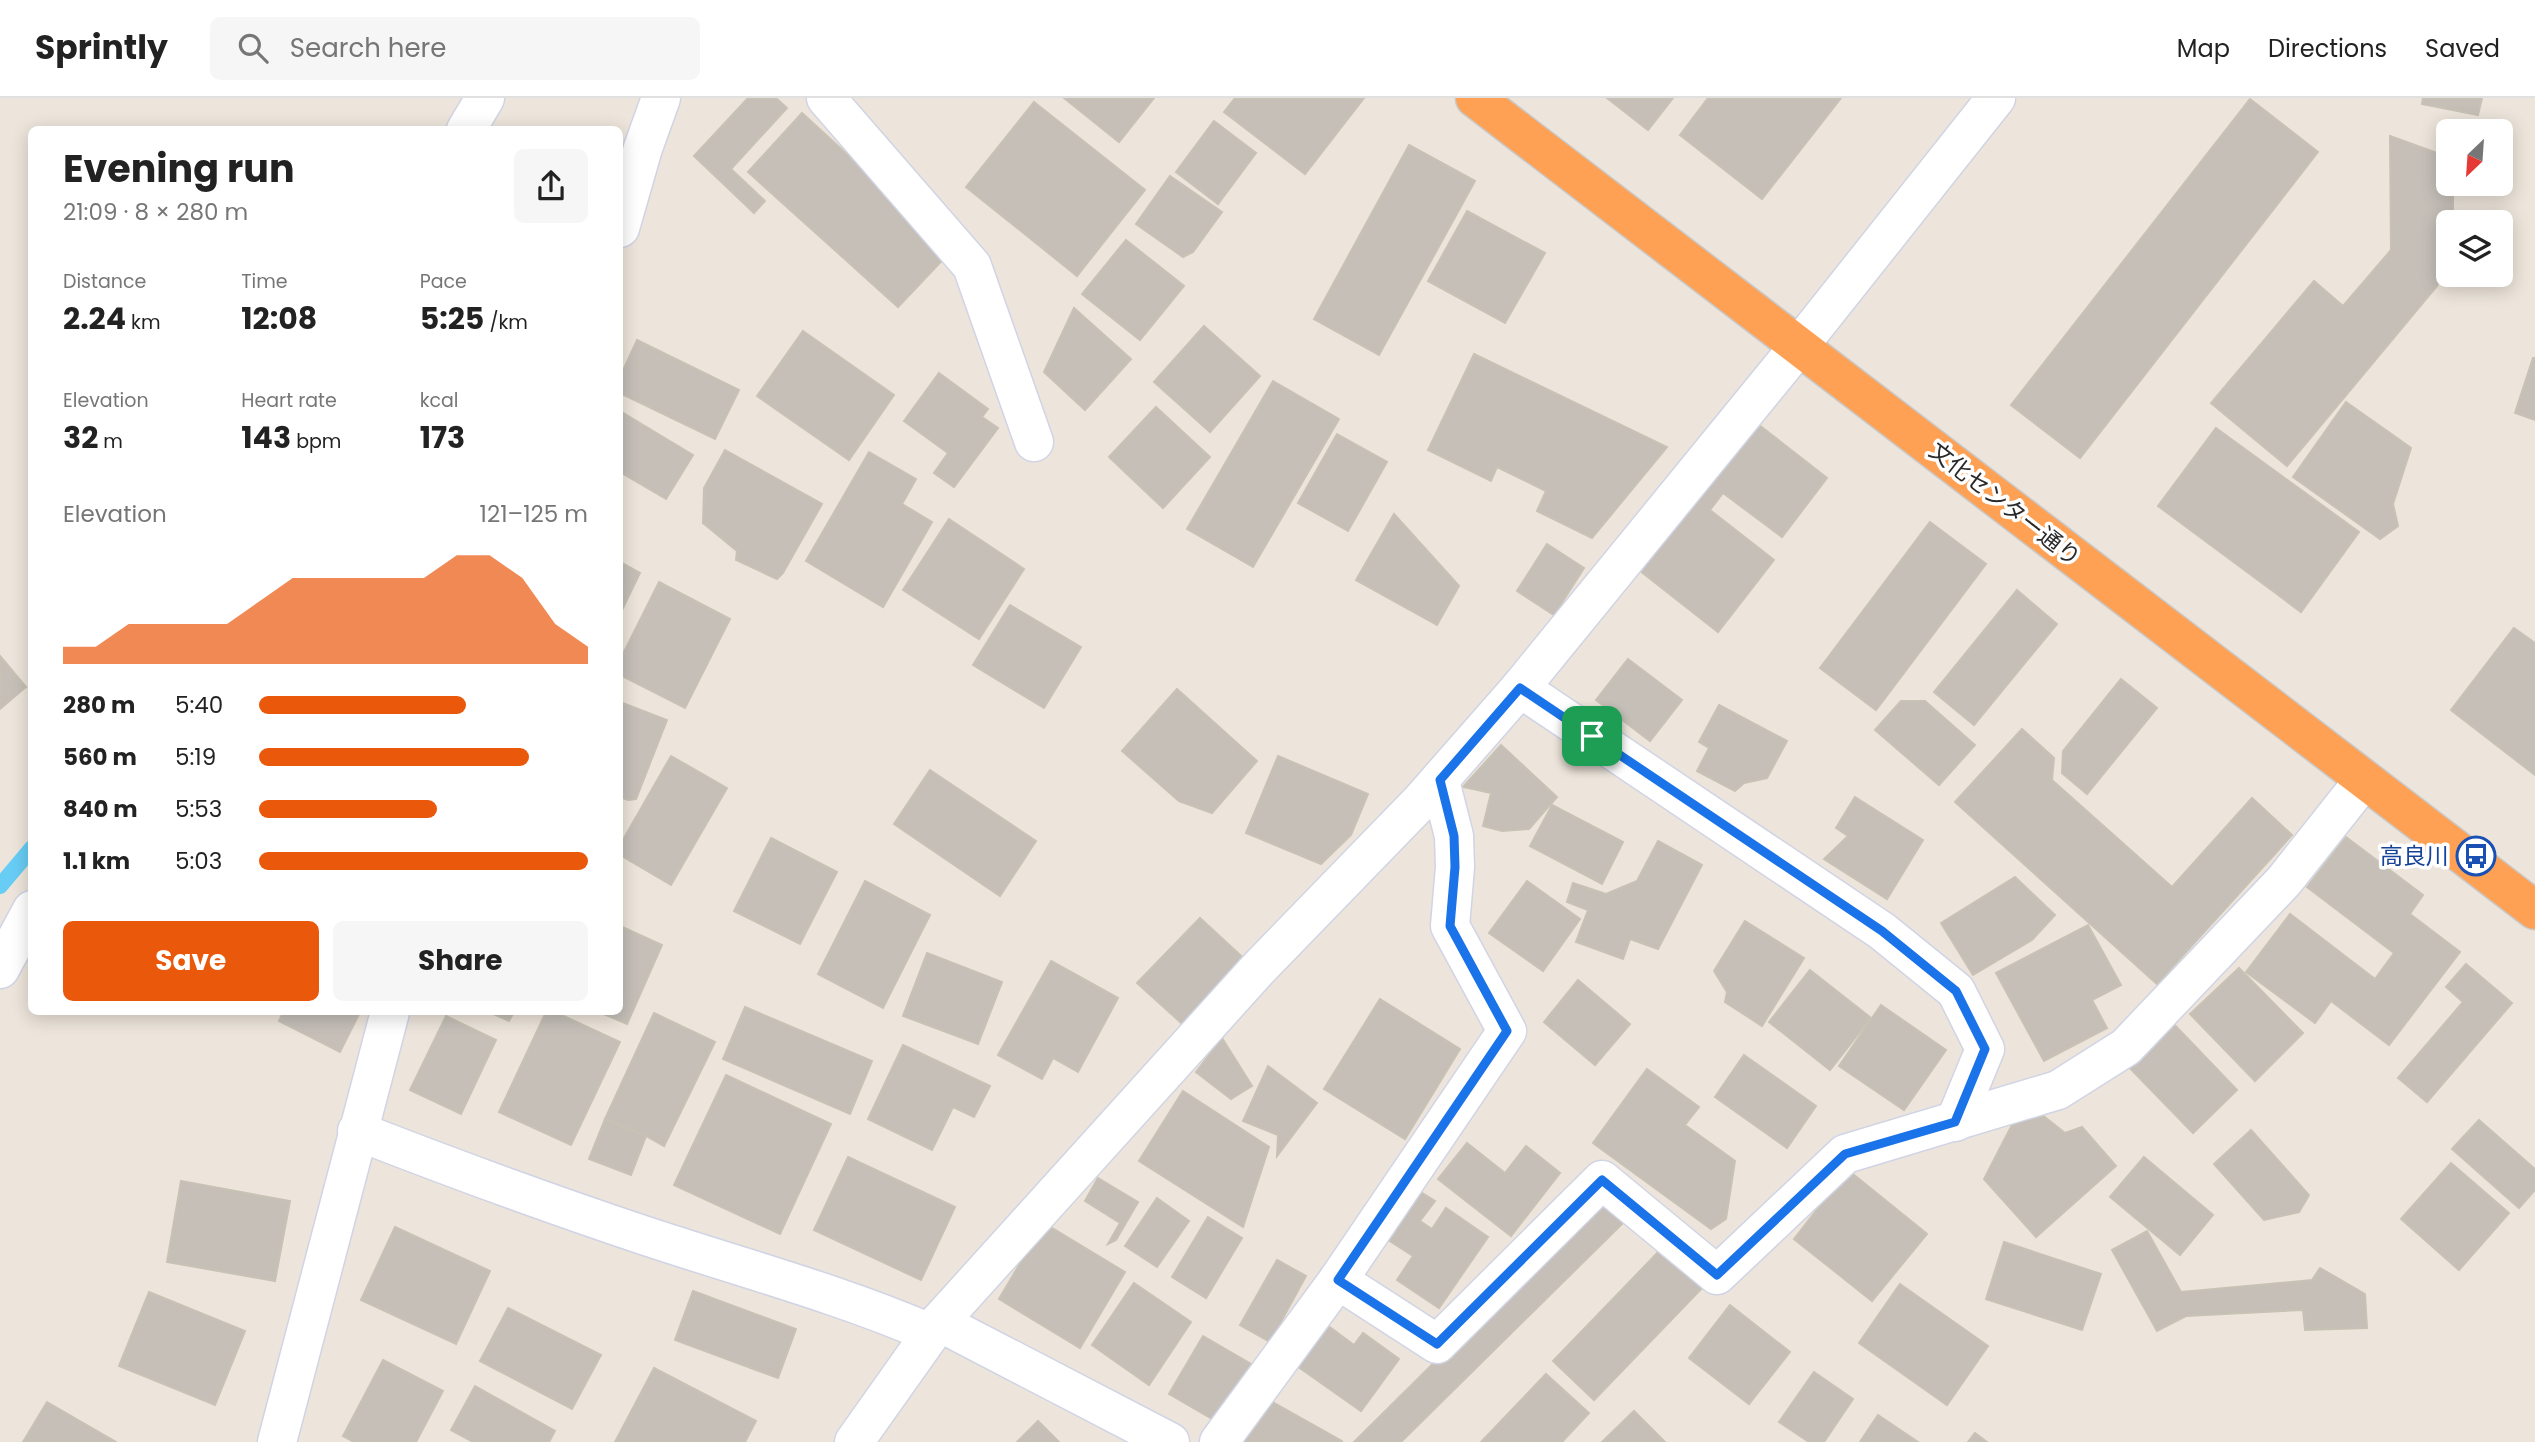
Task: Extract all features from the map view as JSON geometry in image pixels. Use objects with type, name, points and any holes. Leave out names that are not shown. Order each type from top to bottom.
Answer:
[{"type":"highway","name":"文化センター通り","points":[[1475,98],[2535,911]]},
{"type":"street","points":[[468,126],[485,98]]},
{"type":"street","points":[[623,218],[661,98]]},
{"type":"street","points":[[826,98],[972,266],[1034,442]]},
{"type":"street","points":[[854,1442],[935,1327],[1258,968],[1440,780],[1520,688],[1799,346],[1996,98]]},
{"type":"street","points":[[1520,688],[1882,931],[1956,991],[1985,1049],[1955,1122]]},
{"type":"street","points":[[1219,1442],[1338,1280],[1507,1031],[1450,926],[1455,867],[1454,836],[1440,780]]},
{"type":"street","points":[[1338,1280],[1437,1344],[1602,1180],[1717,1275],[1845,1154],[2058,1090],[2126,1047],[2284,881],[2364,780]]},
{"type":"street","points":[[0,969],[28,917]]},
{"type":"street","points":[[277,1442],[389,1015]]},
{"type":"street","points":[[357,1131],[643,1235],[935,1327],[1168,1441]]},
{"type":"building","points":[[748,98],[776,98],[787,108],[731,169],[765,201],[754,213],[694,156]]},
{"type":"building","points":[[1064,98],[1154,98],[1119,142]]},
{"type":"building","points":[[1235,98],[1364,98],[1305,174],[1224,112]]},
{"type":"building","points":[[1607,98],[1673,98],[1648,130]]},
{"type":"building","points":[[1708,98],[1841,98],[1762,199],[1680,135]]},
{"type":"building","points":[[2423,98],[2482,98],[2478,115],[2422,104]]},
{"type":"building","points":[[2250,99],[2318,152],[2080,458],[2011,405]]},
{"type":"building","points":[[1034,102],[1145,190],[1077,276],[966,187]]},
{"type":"building","points":[[802,113],[952,250],[898,307],[748,172]]},
{"type":"building","points":[[1214,121],[1256,153],[1218,204],[1176,172]]},
{"type":"building","points":[[2390,136],[2436,153],[2436,196],[2453,196],[2453,210],[2436,210],[2436,287],[2287,466],[2211,403],[2314,281],[2343,306],[2391,250]]},
{"type":"building","points":[[1409,145],[1475,181],[1379,355],[1314,319]]},
{"type":"building","points":[[1170,176],[1222,212],[1193,252],[1183,257],[1136,224]]},
{"type":"building","points":[[1467,211],[1545,253],[1505,323],[1428,281]]},
{"type":"building","points":[[1126,240],[1184,286],[1140,340],[1082,294]]},
{"type":"building","points":[[1074,308],[1131,359],[1085,410],[1044,372]]},
{"type":"building","points":[[1204,326],[1260,376],[1210,432],[1154,382]]},
{"type":"building","points":[[803,331],[894,395],[849,460],[757,396]]},
{"type":"building","points":[[637,340],[739,390],[715,439],[623,394],[623,370]]},
{"type":"building","points":[[1474,354],[1667,447],[1592,538],[1537,511],[1546,491],[1497,467],[1491,481],[1428,450]]},
{"type":"building","points":[[2535,358],[2535,420],[2515,413]]},
{"type":"building","points":[[939,373],[988,409],[982,417],[998,428],[954,487],[934,473],[948,453],[904,421]]},
{"type":"building","points":[[1273,381],[1339,419],[1253,567],[1187,529]]},
{"type":"building","points":[[2346,402],[2411,448],[2393,504],[2398,526],[2380,539],[2293,477]]},
{"type":"building","points":[[1156,407],[1210,457],[1163,508],[1109,457]]},
{"type":"building","points":[[623,413],[693,455],[666,499],[623,474]]},
{"type":"building","points":[[1754,421],[1827,478],[1782,537],[1723,493],[1710,510],[1774,560],[1718,632],[1639,570]]},
{"type":"building","points":[[2216,428],[2359,532],[2301,612],[2158,506]]},
{"type":"building","points":[[1337,434],[1387,462],[1348,531],[1298,503]]},
{"type":"building","points":[[725,450],[822,504],[777,579],[736,560],[737,551],[703,523],[704,488]]},
{"type":"building","points":[[869,452],[916,479],[902,504],[932,522],[883,607],[806,561]]},
{"type":"building","points":[[1394,514],[1459,586],[1437,625],[1356,580]]},
{"type":"building","points":[[949,519],[1024,569],[979,639],[903,590]]},
{"type":"building","points":[[1930,522],[1986,564],[1876,710],[1820,668]]},
{"type":"building","points":[[1547,544],[1584,568],[1554,615],[1517,591]]},
{"type":"building","points":[[623,564],[640,573],[623,608]]},
{"type":"building","points":[[659,582],[730,619],[685,708],[623,677],[623,654]]},
{"type":"building","points":[[2017,590],[2057,624],[1974,725],[1934,692]]},
{"type":"building","points":[[1010,605],[1081,647],[1044,708],[973,665]]},
{"type":"building","points":[[2514,628],[2535,643],[2535,775],[2451,710]]},
{"type":"building","points":[[0,656],[26,687],[0,709]]},
{"type":"building","points":[[1628,659],[1682,700],[1650,741],[1596,700]]},
{"type":"building","points":[[2121,679],[2157,708],[2087,794],[2062,773],[2063,751]]},
{"type":"building","points":[[1177,689],[1257,761],[1212,813],[1179,801],[1122,751]]},
{"type":"building","points":[[1901,701],[1925,701],[1975,745],[1939,785],[1875,730]]},
{"type":"building","points":[[623,703],[667,720],[636,799],[623,798]]},
{"type":"building","points":[[1719,705],[1787,741],[1767,778],[1744,783],[1735,791],[1697,771],[1709,748],[1699,742]]},
{"type":"building","points":[[2022,729],[2054,758],[2052,780],[2172,887],[2252,798],[2292,835],[2157,984],[1955,802]]},
{"type":"building","points":[[1501,745],[1557,797],[1529,829],[1502,831],[1483,826],[1491,793],[1463,787]]},
{"type":"building","points":[[671,756],[727,788],[671,885],[623,857],[623,840]]},
{"type":"building","points":[[1278,756],[1368,794],[1351,835],[1321,864],[1246,833]]},
{"type":"building","points":[[930,770],[1036,841],[1000,896],[894,824]]},
{"type":"building","points":[[1855,797],[1923,840],[1887,899],[1824,859],[1848,836],[1836,828]]},
{"type":"building","points":[[1552,805],[1623,842],[1602,884],[1530,846]]},
{"type":"building","points":[[2346,837],[2423,895],[2410,914],[2460,952],[2389,1045],[2331,1001],[2315,1023],[2246,972],[2290,914],[2375,979],[2394,953],[2307,887]]},
{"type":"building","points":[[771,838],[837,872],[800,944],[734,911]]},
{"type":"building","points":[[1658,841],[1702,865],[1658,949],[1630,939],[1623,959],[1576,942],[1588,910],[1567,902],[1573,883],[1606,894],[1637,881]]},
{"type":"building","points":[[2015,877],[2055,915],[2032,940],[1973,975],[1941,923]]},
{"type":"building","points":[[865,881],[930,915],[883,1008],[818,974]]},
{"type":"building","points":[[1527,881],[1580,919],[1543,971],[1489,933]]},
{"type":"building","points":[[1200,918],[1251,965],[1189,1030],[1137,983]]},
{"type":"building","points":[[1745,921],[1804,958],[1762,1026],[1725,1002],[1727,992],[1714,971]]},
{"type":"building","points":[[2088,925],[2121,985],[2092,1000],[2107,1028],[2044,1061],[1996,973]]},
{"type":"building","points":[[623,927],[662,945],[627,1024],[606,1015],[623,1015]]},
{"type":"building","points":[[927,953],[1002,982],[978,1044],[903,1016]]},
{"type":"building","points":[[1051,961],[1118,998],[1078,1072],[1053,1058],[1042,1079],[998,1055]]},
{"type":"building","points":[[2466,964],[2512,1003],[2427,1102],[2398,1078],[2463,1002],[2446,987]]},
{"type":"building","points":[[2239,968],[2303,1033],[2255,1081],[2190,1014]]},
{"type":"building","points":[[1810,970],[1871,1018],[1830,1070],[1769,1022]]},
{"type":"building","points":[[1578,980],[1630,1024],[1595,1065],[1544,1022]]},
{"type":"building","points":[[1380,999],[1460,1049],[1405,1139],[1324,1089]]},
{"type":"building","points":[[1881,1005],[1946,1050],[1904,1110],[1839,1066]]},
{"type":"building","points":[[745,1007],[872,1061],[850,1114],[723,1059]]},
{"type":"building","points":[[654,1013],[715,1042],[664,1146],[605,1119]]},
{"type":"building","points":[[282,1015],[358,1015],[340,1052],[279,1021]]},
{"type":"building","points":[[496,1015],[512,1015],[509,1021]]},
{"type":"building","points":[[545,1015],[562,1015],[620,1042],[571,1145],[499,1112]]},
{"type":"building","points":[[446,1016],[496,1040],[461,1114],[410,1090]]},
{"type":"building","points":[[2167,1017],[2237,1090],[2193,1133],[2122,1060]]},
{"type":"building","points":[[1222,1038],[1252,1086],[1231,1099],[1196,1072]]},
{"type":"building","points":[[903,1045],[990,1086],[974,1117],[953,1107],[932,1150],[868,1119]]},
{"type":"building","points":[[1744,1055],[1816,1106],[1787,1148],[1715,1097]]},
{"type":"building","points":[[1268,1066],[1317,1103],[1277,1156],[1278,1135],[1243,1121]]},
{"type":"building","points":[[1647,1069],[1699,1107],[1685,1125],[1735,1161],[1726,1219],[1711,1229],[1593,1143]]},
{"type":"building","points":[[726,1075],[831,1124],[780,1234],[674,1185]]},
{"type":"building","points":[[1183,1091],[1269,1147],[1243,1227],[1139,1161]]},
{"type":"building","points":[[2036,1110],[2065,1133],[2082,1127],[2116,1166],[2036,1237],[1984,1179],[2017,1115]]},
{"type":"building","points":[[605,1119],[646,1136],[631,1175],[589,1159]]},
{"type":"building","points":[[2479,1120],[2535,1169],[2535,1190],[2519,1208],[2452,1149]]},
{"type":"building","points":[[2251,1130],[2309,1195],[2299,1212],[2264,1220],[2214,1164]]},
{"type":"building","points":[[1467,1143],[1505,1173],[1526,1146],[1560,1173],[1511,1236],[1438,1179]]},
{"type":"building","points":[[848,1157],[955,1207],[921,1280],[814,1230]]},
{"type":"building","points":[[2144,1157],[2213,1215],[2180,1255],[2110,1197]]},
{"type":"building","points":[[2451,1163],[2509,1213],[2459,1270],[2401,1219]]},
{"type":"building","points":[[1848,1170],[1927,1234],[1872,1301],[1794,1239]]},
{"type":"building","points":[[1098,1178],[1138,1202],[1116,1240],[1108,1244],[1120,1223],[1085,1201]]},
{"type":"building","points":[[181,1181],[290,1201],[275,1281],[167,1262]]},
{"type":"building","points":[[1419,1191],[1435,1201],[1420,1221],[1432,1229],[1446,1208],[1488,1237],[1439,1308],[1397,1280],[1413,1256],[1385,1238]]},
{"type":"building","points":[[1157,1198],[1189,1221],[1157,1267],[1125,1246]]},
{"type":"building","points":[[1600,1198],[1624,1222],[1401,1442],[1354,1442]]},
{"type":"building","points":[[1208,1217],[1242,1238],[1206,1298],[1172,1277]]},
{"type":"building","points":[[1044,1223],[1125,1272],[1080,1348],[999,1299]]},
{"type":"building","points":[[395,1227],[490,1271],[456,1344],[361,1300]]},
{"type":"building","points":[[2147,1231],[2181,1292],[2312,1280],[2320,1268],[2365,1294],[2367,1328],[2305,1330],[2303,1310],[2186,1316],[2157,1331],[2112,1250]]},
{"type":"building","points":[[2004,1242],[2101,1274],[2082,1330],[1986,1299]]},
{"type":"building","points":[[1663,1247],[1704,1286],[1594,1400],[1553,1361]]},
{"type":"building","points":[[1277,1260],[1306,1276],[1270,1342],[1240,1325]]},
{"type":"building","points":[[1134,1283],[1191,1322],[1149,1385],[1092,1345]]},
{"type":"building","points":[[1900,1284],[1988,1346],[1947,1405],[1859,1343]]},
{"type":"building","points":[[693,1291],[796,1329],[778,1378],[675,1340]]},
{"type":"building","points":[[149,1292],[245,1331],[215,1405],[119,1366]]},
{"type":"building","points":[[1730,1305],[1790,1352],[1749,1404],[1689,1358]]},
{"type":"building","points":[[508,1308],[601,1355],[572,1409],[480,1361]]},
{"type":"building","points":[[1327,1325],[1354,1345],[1363,1333],[1399,1359],[1361,1411],[1297,1366]]},
{"type":"building","points":[[1203,1336],[1253,1365],[1219,1423],[1169,1394]]},
{"type":"building","points":[[383,1360],[443,1391],[416,1442],[354,1442],[343,1436]]},
{"type":"building","points":[[654,1368],[756,1421],[745,1442],[615,1442]]},
{"type":"building","points":[[1814,1372],[1853,1399],[1824,1442],[1809,1442],[1779,1422]]},
{"type":"building","points":[[1546,1374],[1589,1413],[1562,1442],[1481,1442]]},
{"type":"building","points":[[475,1386],[555,1431],[549,1442],[473,1442],[451,1430]]},
{"type":"building","points":[[1267,1399],[1342,1441],[1342,1442],[1242,1442]]},
{"type":"building","points":[[47,1402],[116,1442],[23,1442]]},
{"type":"building","points":[[1634,1411],[1665,1442],[1602,1442]]},
{"type":"building","points":[[1878,1415],[1918,1442],[1860,1442]]},
{"type":"building","points":[[1038,1421],[1059,1442],[1017,1442]]},
{"type":"building","points":[[1975,1433],[1987,1442],[1968,1442]]},
{"type":"waterway","points":[[0,886],[28,853]]},
{"type":"place","name":"高良川","points":[[2476,856]]},
{"type":"route","points":[[1520,688],[1592,736],[1882,931],[1956,991],[1985,1049],[1955,1122],[1845,1154],[1717,1275],[1602,1180],[1437,1344],[1338,1280],[1507,1031],[1450,926],[1455,867],[1454,836],[1440,780],[1520,688]]}]
